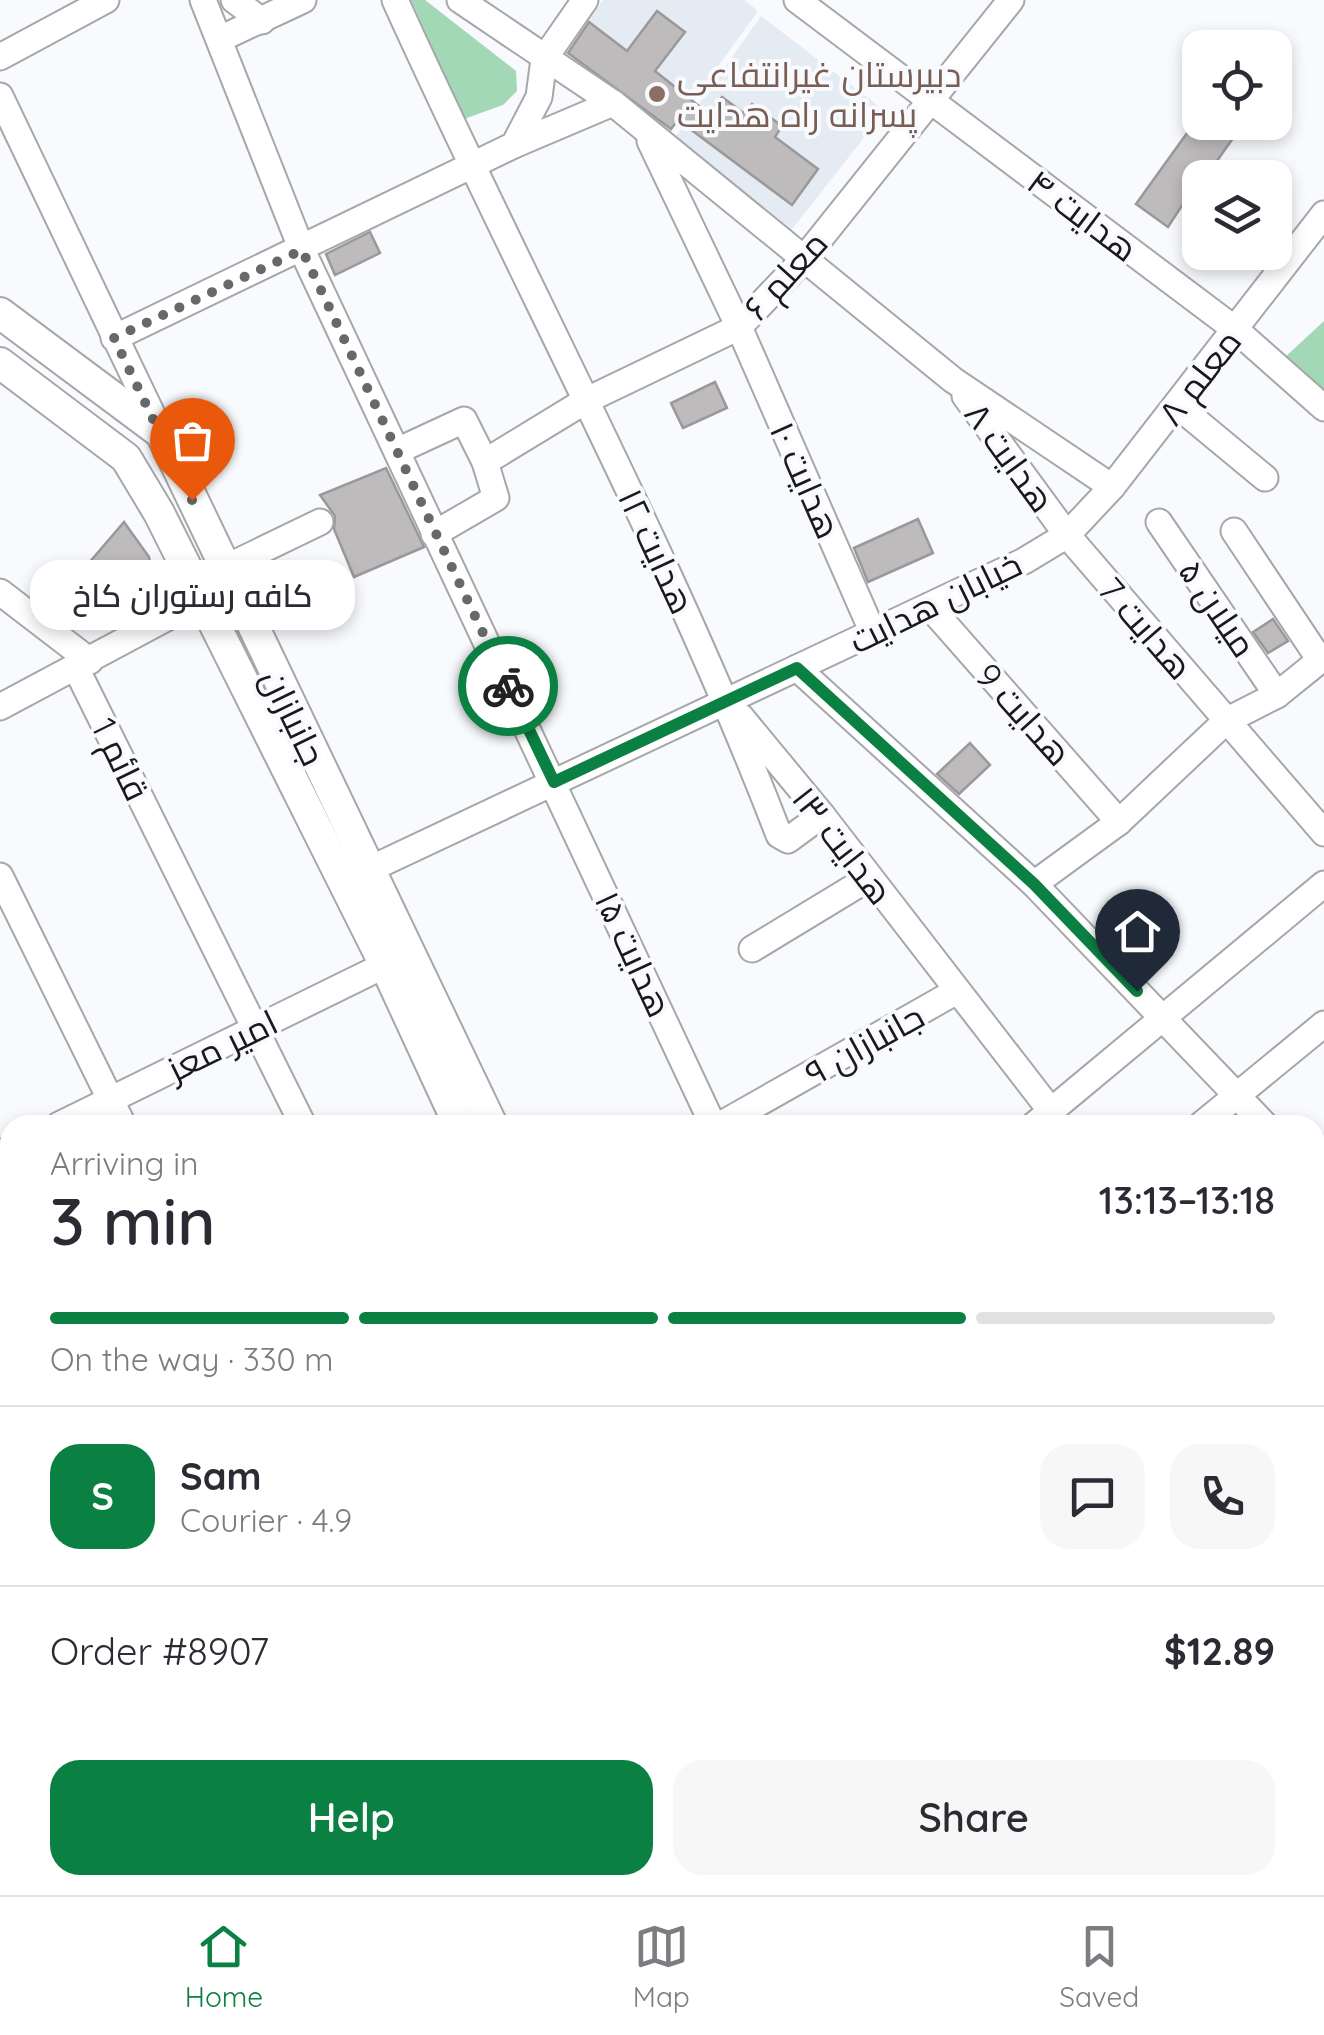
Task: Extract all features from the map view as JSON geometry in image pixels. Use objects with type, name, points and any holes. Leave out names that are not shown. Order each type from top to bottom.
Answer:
[{"type":"main road","name":"جانبازان","points":[[0,314],[161,432],[487,1115]]},
{"type":"main road","name":"جانبازان","points":[[0,363],[126,458],[202,599],[385,965],[454,1115]]},
{"type":"street","points":[[0,57],[106,0]]},
{"type":"street","name":"هدایت ۱۵","points":[[204,0],[302,250],[711,1115]]},
{"type":"street","points":[[234,0],[262,21]]},
{"type":"street","points":[[222,38],[303,0]]},
{"type":"street","name":"هدایت ۱۲","points":[[395,0],[470,166],[728,702]]},
{"type":"street","points":[[460,0],[613,103],[953,380],[1112,487]]},
{"type":"street","points":[[514,145],[540,97],[544,59],[586,0]]},
{"type":"street","name":"هدایت ۴","points":[[797,0],[1236,330],[1324,408]]},
{"type":"street","name":"معلم ۶","points":[[485,462],[586,401],[739,327],[803,260],[1011,0]]},
{"type":"street","points":[[0,96],[161,432]]},
{"type":"street","points":[[114,338],[514,145],[613,103]]},
{"type":"street","name":"هدایت ۱۰","points":[[647,134],[739,327],[873,632]]},
{"type":"street","name":"معلم ۸","points":[[1067,535],[1178,406],[1324,214]]},
{"type":"street","name":"هدایت ۸","points":[[953,380],[1067,535]]},
{"type":"street","points":[[1178,406],[1265,478]]},
{"type":"street","points":[[397,451],[464,420],[485,462],[496,498],[434,534]]},
{"type":"street","points":[[223,568],[320,522]]},
{"type":"street","name":"میلان ۵","points":[[1159,522],[1276,695]]},
{"type":"street","points":[[1034,884],[1120,822],[1226,721],[1276,695],[1322,659],[1234,531]]},
{"type":"street","name":"خیابان هدایت","points":[[368,870],[1024,561],[1067,535]]},
{"type":"street","name":"هدایت 7","points":[[1067,535],[1324,833]]},
{"type":"street","points":[[0,592],[83,665]]},
{"type":"street","points":[[0,707],[202,599]]},
{"type":"street","name":"هدایت 9","points":[[928,606],[1120,822]]},
{"type":"street","name":"قائم 1","points":[[83,665],[166,849],[298,1115]]},
{"type":"street","points":[[797,668],[1034,884],[1256,1115]]},
{"type":"street","points":[[728,702],[779,835],[788,840],[822,815]]},
{"type":"street","name":"هدایت ۱۳","points":[[728,702],[822,815],[955,992],[1040,1115]]},
{"type":"street","points":[[0,876],[118,1115]]},
{"type":"street","points":[[752,949],[869,878]]},
{"type":"street","points":[[1046,1115],[1324,884]]},
{"type":"street","name":"امیر معز","points":[[80,1115],[385,965]]},
{"type":"street","name":"جانبازان ۹","points":[[734,1115],[955,992]]},
{"type":"street","points":[[1212,1115],[1324,1024]]},
{"type":"shaded area","name":"دبیرستان غیرانتفاعی پسرانه راه هدایت","points":[[603,0],[744,0],[758,11],[667,137],[564,51]]},
{"type":"shaded area","points":[[761,16],[885,111],[789,233],[672,142]]},
{"type":"green space","points":[[411,0],[425,0],[516,71],[517,91],[503,105],[464,119]]},
{"type":"green space","points":[[1324,321],[1324,397],[1282,360]]},
{"type":"building","points":[[657,11],[685,32],[655,71],[709,114],[722,97],[745,114],[752,104],[782,126],[775,137],[818,169],[792,205],[678,120],[671,129],[568,53],[589,22],[627,51]]},
{"type":"building","points":[[1182,140],[1232,140],[1218,160],[1182,160],[1182,206],[1168,227],[1136,204]]},
{"type":"building","points":[[370,232],[380,253],[335,275],[326,254]]},
{"type":"building","points":[[715,382],[727,408],[683,428],[671,403]]},
{"type":"building","points":[[386,468],[424,547],[354,577],[334,529],[335,516],[320,495]]},
{"type":"building","points":[[918,519],[933,553],[868,582],[854,548]]},
{"type":"building","points":[[124,522],[149,557],[151,569],[122,594],[98,585],[83,570]]},
{"type":"building","points":[[1273,619],[1288,641],[1268,653],[1253,632]]},
{"type":"building","points":[[970,743],[990,765],[959,794],[937,774]]},
{"type":"way so far","points":[[192,500],[114,338],[302,250],[508,686]]},
{"type":"place","name":"دبیرستان غیرانتفاعی پسرانه راه هدایت","points":[[657,94]]},
{"type":"place","name":"کافه رستوران کاخ","points":[[192,500]]},
{"type":"route","points":[[508,686],[554,782],[797,668],[1034,884],[1137,991]]}]
